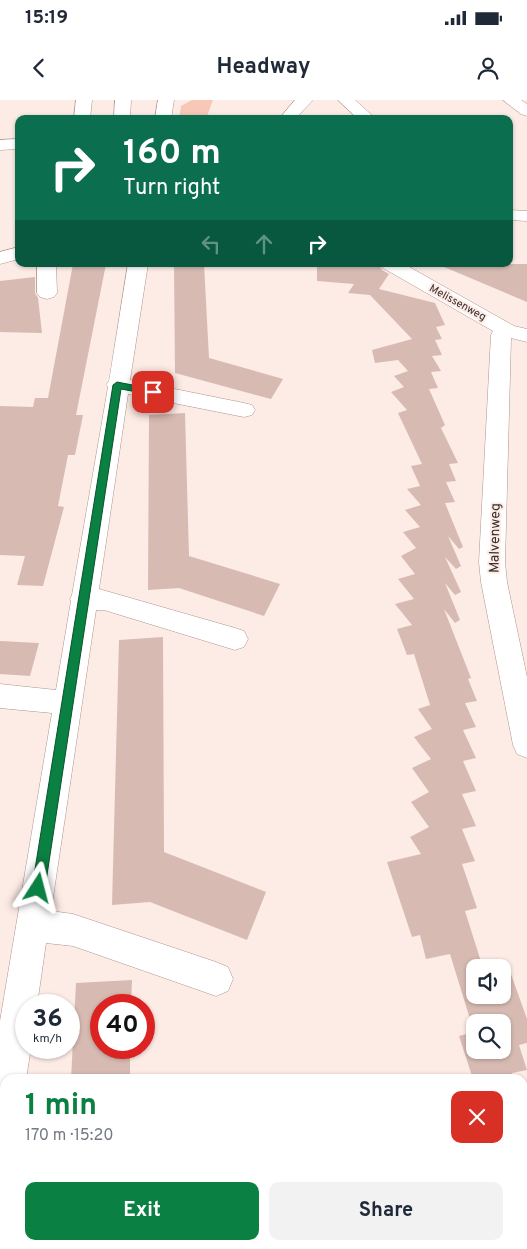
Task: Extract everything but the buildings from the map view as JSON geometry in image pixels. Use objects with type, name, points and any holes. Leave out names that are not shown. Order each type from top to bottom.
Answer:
[{"type":"street","points":[[82,115],[84,100]]},
{"type":"street","points":[[122,115],[123,100]]},
{"type":"street","points":[[164,115],[166,100]]},
{"type":"street","points":[[290,115],[305,100]]},
{"type":"street","points":[[346,100],[363,115]]},
{"type":"street","points":[[511,100],[527,111]]},
{"type":"street","points":[[0,145],[15,144]]},
{"type":"street","points":[[513,216],[527,216]]},
{"type":"street","points":[[0,258],[15,254]]},
{"type":"street","points":[[46,267],[47,293]]},
{"type":"street","points":[[9,1074],[117,385],[137,267]]},
{"type":"street","name":"Melissenweg","points":[[396,267],[517,333]]},
{"type":"street","name":"Malvenweg","points":[[517,333],[501,335],[492,562],[494,582],[527,745]]},
{"type":"street","points":[[117,385],[244,410]]},
{"type":"street","points":[[83,599],[104,600],[235,640]]},
{"type":"street","points":[[0,696],[67,703]]},
{"type":"street","points":[[32,925],[73,930],[216,979]]},
{"type":"shaded area","points":[[192,100],[213,100],[207,115],[180,115],[181,106]]},
{"type":"route","points":[[38,888],[117,385],[153,392]]}]
